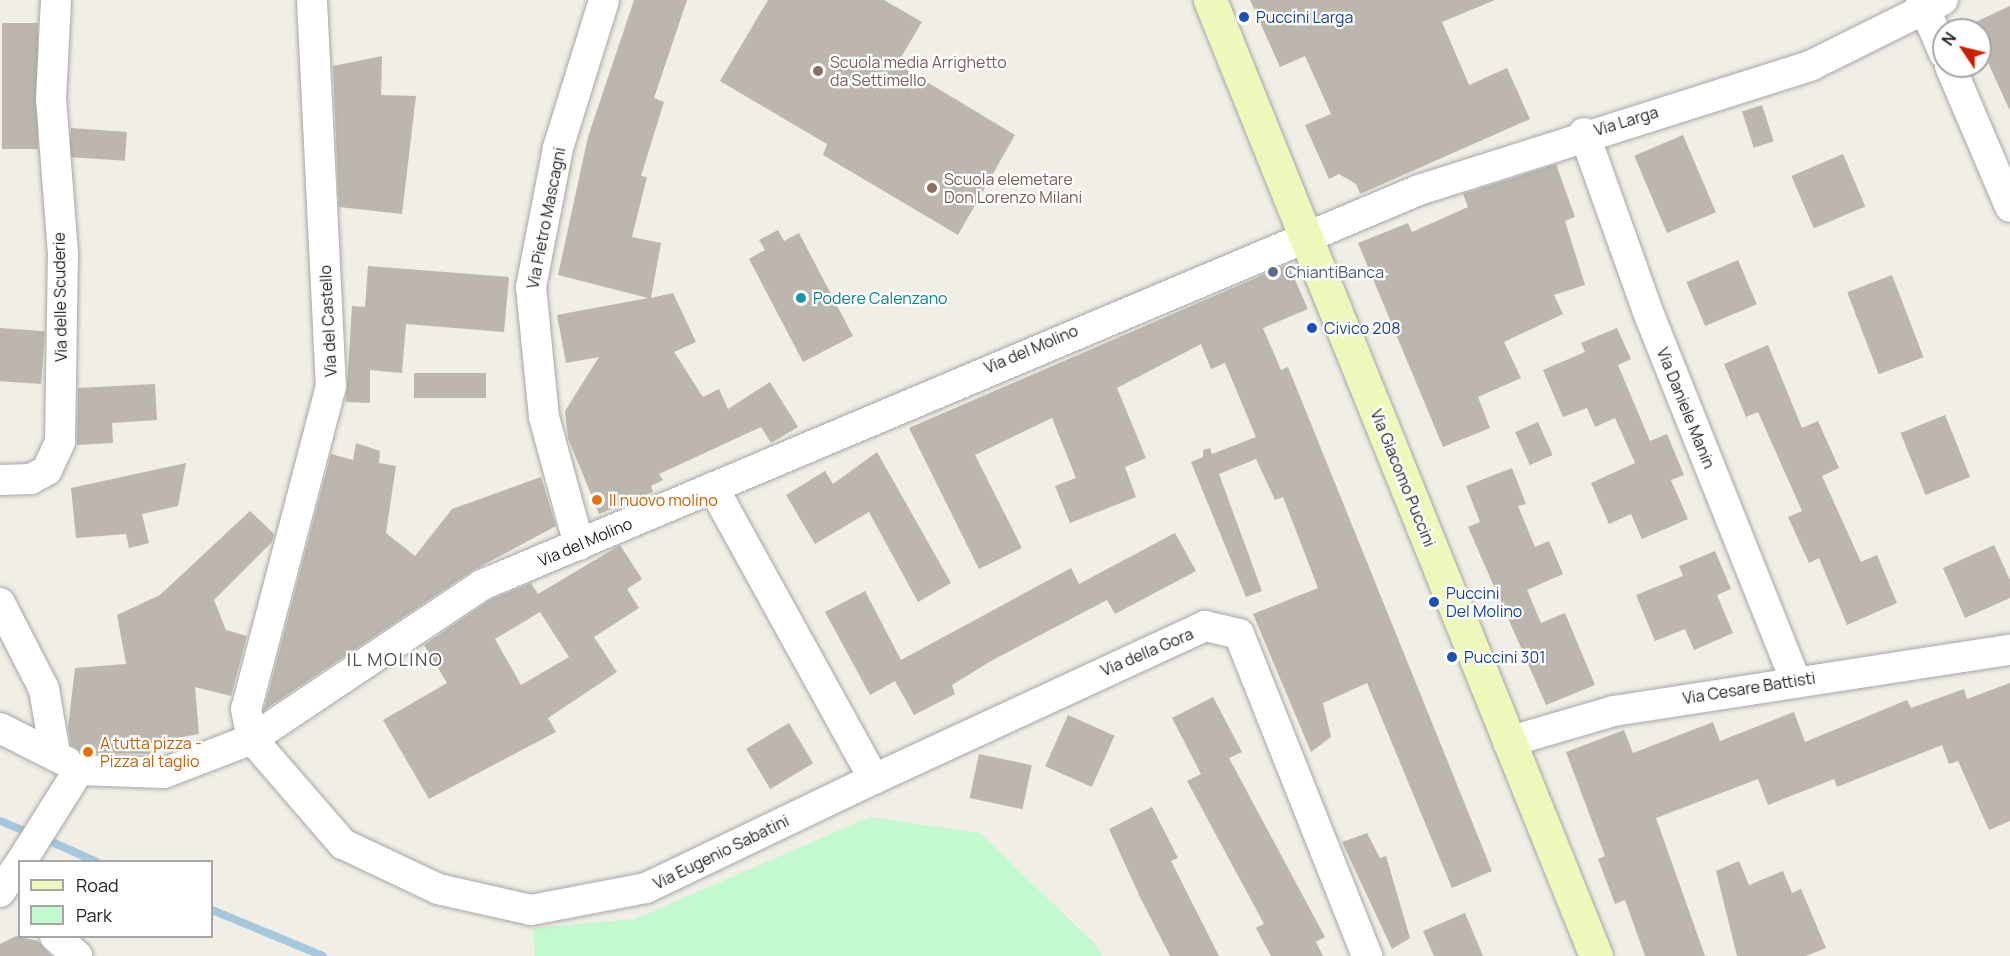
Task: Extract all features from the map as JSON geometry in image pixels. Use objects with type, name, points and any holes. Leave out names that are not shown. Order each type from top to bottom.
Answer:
[{"type":"street","name":"Via delle Scuderie","points":[[0,480],[31,479],[47,470],[60,442],[63,254],[51,99],[56,0]]},
{"type":"street","name":"Via del Castello","points":[[252,739],[246,709],[331,386],[312,0]]},
{"type":"street","name":"Via Pietro Mascagni","points":[[579,545],[544,417],[531,288],[558,148],[604,0]]},
{"type":"street","name":"Via Giacomo Puccini","points":[[1210,0],[1596,956]]},
{"type":"street","name":"Via Larga","points":[[1307,237],[1419,190],[1584,134],[1812,65],[1930,3]]},
{"type":"street","points":[[1930,3],[1934,18]]},
{"type":"street","points":[[1955,78],[2010,207]]},
{"type":"street","name":"Via Daniele Manin","points":[[1584,134],[1650,317],[1795,680]]},
{"type":"street","name":"Via del Molino","points":[[67,771],[164,773],[252,739],[482,585],[1307,237]]},
{"type":"street","points":[[713,487],[874,779]]},
{"type":"street","points":[[0,603],[44,689],[67,771],[20,860]]},
{"type":"street","name":"Via della Gora","points":[[874,779],[1205,626],[1239,634],[1367,956]]},
{"type":"street","name":"Via Cesare Battisti","points":[[1508,742],[1614,711],[1795,680],[2002,651]]},
{"type":"street","points":[[0,728],[67,771]]},
{"type":"street","name":"Via Eugenio Sabatini","points":[[252,739],[344,844],[438,889],[531,910],[646,888],[874,779]]},
{"type":"street","points":[[18,863],[10,878],[18,901]]},
{"type":"street","points":[[57,938],[77,956]]},
{"type":"green space","points":[[870,817],[980,833],[1094,943],[1102,956],[535,956],[533,928],[635,919]]},
{"type":"building","points":[[634,0],[687,0],[654,98],[664,102],[641,176],[647,177],[632,237],[661,243],[651,298],[673,293],[696,342],[674,352],[703,397],[719,389],[728,409],[770,382],[798,427],[771,443],[761,427],[659,474],[663,480],[651,486],[653,492],[599,514],[568,438],[565,411],[599,357],[566,363],[557,315],[648,298],[558,275],[588,137]]},
{"type":"building","points":[[768,0],[884,0],[922,22],[897,64],[1015,135],[958,235],[823,155],[827,144],[720,81]]},
{"type":"building","points":[[1250,0],[1495,0],[1442,22],[1469,85],[1507,68],[1530,119],[1360,194],[1356,184],[1339,174],[1329,179],[1305,125],[1331,114],[1305,56],[1280,67]]},
{"type":"building","points":[[2010,6],[2010,111],[1992,71],[1992,18],[1984,18]]},
{"type":"building","points":[[2,23],[38,23],[38,149],[2,149]]},
{"type":"building","points":[[382,56],[381,95],[416,96],[402,214],[339,207],[333,66]]},
{"type":"building","points":[[1762,105],[1774,141],[1754,148],[1742,111]]},
{"type":"building","points":[[71,128],[127,132],[125,161],[69,157]]},
{"type":"building","points":[[1683,135],[1716,212],[1667,233],[1634,156]]},
{"type":"building","points":[[1843,154],[1865,206],[1814,228],[1791,176]]},
{"type":"building","points":[[1556,164],[1575,217],[1565,221],[1585,285],[1554,295],[1563,314],[1504,342],[1521,378],[1478,397],[1490,428],[1443,447],[1358,243],[1408,223],[1412,232],[1468,207],[1463,194]]},
{"type":"building","name":"Podere Calenzano","points":[[778,230],[784,241],[799,233],[853,336],[803,362],[749,259],[765,250],[759,240]]},
{"type":"building","points":[[1738,260],[1757,304],[1705,326],[1686,282]]},
{"type":"building","points":[[1288,264],[1308,309],[1263,328],[1281,370],[1288,367],[1492,871],[1452,888],[1367,683],[1323,703],[1331,737],[1311,752],[1253,614],[1318,588],[1283,497],[1275,500],[1256,459],[1219,474],[1262,591],[1246,597],[1191,462],[1203,457],[1203,450],[1210,448],[1212,454],[1256,437],[1225,363],[1211,369],[1201,344],[1117,388],[1146,458],[1125,467],[1136,497],[1070,523],[1055,486],[1076,478],[1052,418],[975,455],[1022,548],[979,569],[909,428]]},
{"type":"building","points":[[368,266],[509,277],[504,332],[406,324],[402,373],[370,370],[370,403],[346,402],[352,306],[365,307]]},
{"type":"building","points":[[1892,275],[1924,357],[1879,374],[1847,292]]},
{"type":"building","points":[[0,328],[45,331],[41,384],[0,381]]},
{"type":"building","points":[[1617,328],[1631,359],[1618,365],[1650,441],[1667,434],[1684,475],[1671,480],[1688,519],[1642,539],[1631,514],[1609,524],[1591,483],[1635,463],[1615,418],[1595,427],[1587,408],[1563,417],[1543,370],[1585,352],[1581,343]]},
{"type":"building","points":[[1768,345],[1802,428],[1818,421],[1839,468],[1822,476],[1861,562],[1877,555],[1897,603],[1847,625],[1819,558],[1809,563],[1788,517],[1802,511],[1758,412],[1746,417],[1724,364]]},
{"type":"building","points":[[414,373],[486,373],[486,398],[414,398]]},
{"type":"building","points":[[155,384],[157,420],[112,423],[113,443],[77,445],[78,388]]},
{"type":"building","points":[[1945,415],[1970,477],[1926,495],[1900,433]]},
{"type":"building","points":[[1538,422],[1553,455],[1530,465],[1515,432]]},
{"type":"building","points":[[356,443],[380,451],[379,463],[396,466],[386,533],[415,556],[452,509],[541,477],[556,526],[472,571],[264,710],[331,454],[353,460]]},
{"type":"building","points":[[877,452],[951,583],[918,602],[869,512],[815,544],[786,495],[825,471],[833,484]]},
{"type":"building","points":[[186,463],[178,506],[142,514],[149,543],[129,548],[126,534],[76,538],[71,488]]},
{"type":"building","points":[[1512,468],[1526,504],[1518,506],[1535,547],[1549,541],[1563,574],[1527,590],[1541,623],[1565,613],[1595,685],[1546,705],[1468,527],[1480,522],[1466,486]]},
{"type":"building","points":[[250,511],[274,534],[272,542],[214,600],[226,630],[247,636],[231,696],[195,687],[199,734],[151,743],[151,754],[82,753],[71,745],[68,728],[75,668],[126,664],[117,615],[160,595]]},
{"type":"building","points":[[1175,533],[1196,571],[1115,614],[1107,600],[991,661],[952,685],[955,694],[914,715],[895,681],[870,695],[825,612],[865,591],[901,660],[1071,568],[1079,584]]},
{"type":"building","points":[[620,545],[642,579],[627,589],[639,608],[594,637],[617,672],[548,718],[556,732],[429,799],[383,720],[447,683],[424,645],[490,600],[531,583],[538,594]],"holes":[[[540,612],[569,657],[521,685],[495,639]]]},
{"type":"building","points":[[1994,545],[2010,580],[2010,598],[1965,618],[1943,568]]},
{"type":"building","points":[[1715,551],[1731,589],[1717,595],[1733,633],[1694,650],[1685,629],[1655,641],[1636,595],[1683,576],[1679,566]]},
{"type":"building","points":[[2010,683],[2010,821],[1989,830],[1958,761],[1949,764],[1942,745],[1837,787],[1834,779],[1768,805],[1758,779],[1656,818],[1705,956],[1645,956],[1625,900],[1615,904],[1598,859],[1605,856],[1566,752],[1624,730],[1633,753],[1713,722],[1720,741],[1794,712],[1805,742],[1907,700],[1911,708],[1964,689],[1967,699]]},
{"type":"building","points":[[1213,697],[1242,752],[1229,758],[1325,937],[1316,942],[1323,956],[1271,956],[1256,928],[1264,924],[1187,781],[1201,774],[1172,718]]},
{"type":"building","points":[[1068,715],[1115,736],[1092,787],[1045,766]]},
{"type":"building","points":[[789,723],[813,763],[770,789],[746,749]]},
{"type":"building","points":[[979,754],[1032,765],[1022,809],[970,798]]},
{"type":"building","points":[[1152,807],[1178,858],[1171,861],[1219,956],[1170,956],[1109,829]]},
{"type":"building","points":[[1367,833],[1380,858],[1386,856],[1410,938],[1392,949],[1342,842]]},
{"type":"building","points":[[1739,861],[1749,885],[1783,871],[1792,893],[1801,889],[1826,948],[1806,956],[1737,956],[1716,871]]},
{"type":"building","points":[[1465,913],[1483,956],[1434,956],[1423,931]]},
{"type":"building","points":[[16,936],[38,941],[51,956],[0,956],[0,944]]},
{"type":"waterway","points":[[0,821],[32,834]]},
{"type":"waterway","points":[[43,838],[92,860]]},
{"type":"waterway","points":[[213,910],[323,956]]},
{"type":"place","name":"Puccini Larga","points":[[1244,17]]},
{"type":"place","name":"Scuola media Arrighetto da Settimello","points":[[818,71]]},
{"type":"place","name":"Scuola elemetare Don Lorenzo Milani","points":[[932,188]]},
{"type":"place","name":"ChiantiBanca","points":[[1273,272]]},
{"type":"place","name":"Podere Calenzano","points":[[801,298]]},
{"type":"place","name":"Civico 208","points":[[1312,328]]},
{"type":"place","name":"Il nuovo molino","points":[[597,500]]},
{"type":"place","name":"Puccini Del Molino","points":[[1434,602]]},
{"type":"place","name":"Puccini 301","points":[[1452,657]]},
{"type":"place","name":"A tutta pizza - Pizza al taglio","points":[[88,752]]},
{"type":"district","name":"IL MOLINO","points":[[395,659]]}]
